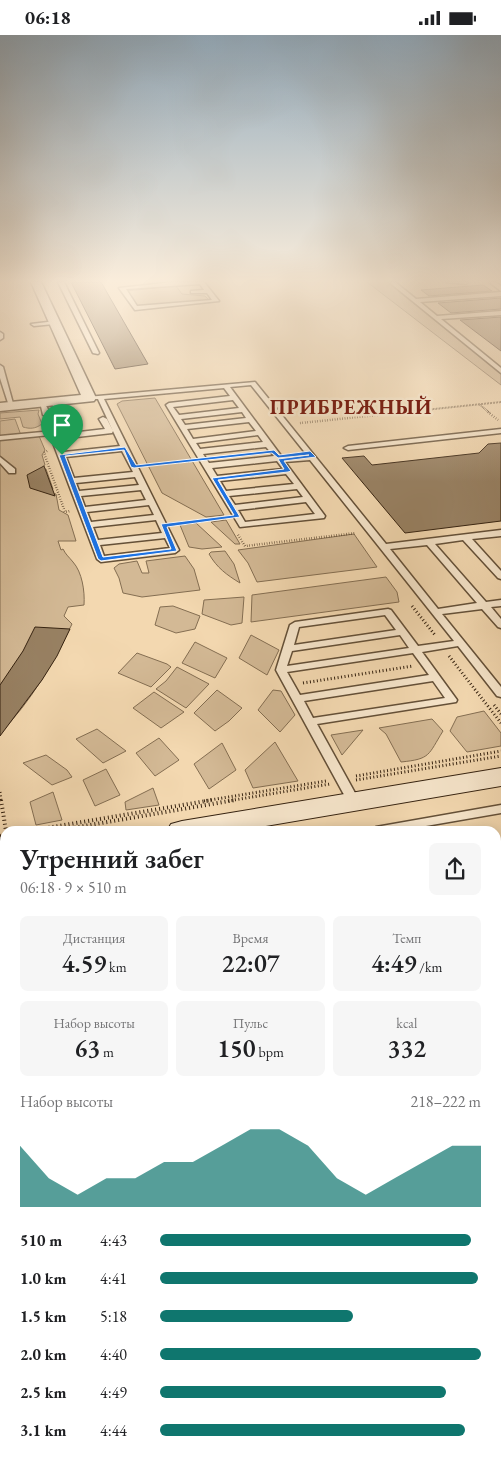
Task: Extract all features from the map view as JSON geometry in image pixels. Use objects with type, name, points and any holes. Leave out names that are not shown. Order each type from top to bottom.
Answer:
[{"type":"street","points":[[6,406],[50,407],[94,398],[68,348]]},
{"type":"street","points":[[200,826],[344,786],[501,777]]},
{"type":"lane","points":[[94,348],[96,353]]},
{"type":"lane","points":[[473,348],[501,371]]},
{"type":"lane","points":[[0,367],[6,406]]},
{"type":"lane","points":[[94,398],[225,385],[251,380],[501,694]]},
{"type":"lane","points":[[225,385],[235,398],[244,410],[321,516],[243,525],[237,517],[169,405],[235,398]]},
{"type":"lane","points":[[0,438],[109,431],[94,398]]},
{"type":"lane","points":[[50,424],[101,559],[175,550],[125,449],[94,398]]},
{"type":"lane","points":[[177,417],[244,410]]},
{"type":"lane","points":[[183,427],[251,420]]},
{"type":"lane","points":[[62,422],[68,435]]},
{"type":"lane","points":[[348,448],[501,431]]},
{"type":"lane","points":[[191,441],[260,433]]},
{"type":"lane","points":[[202,459],[268,444]]},
{"type":"lane","points":[[62,455],[125,449]]},
{"type":"lane","points":[[202,459],[279,458],[312,455]]},
{"type":"lane","points":[[0,459],[12,471]]},
{"type":"lane","points":[[70,477],[136,470]]},
{"type":"lane","points":[[214,479],[288,471]]},
{"type":"lane","points":[[224,494],[299,486]]},
{"type":"lane","points":[[76,494],[144,487]]},
{"type":"lane","points":[[232,508],[309,499]]},
{"type":"lane","points":[[83,510],[152,502]]},
{"type":"lane","points":[[88,525],[159,517]]},
{"type":"lane","points":[[385,547],[501,533]]},
{"type":"lane","points":[[95,543],[168,535]]},
{"type":"lane","points":[[465,537],[501,576]]},
{"type":"lane","points":[[429,542],[501,625]]},
{"type":"lane","points":[[437,612],[501,603]]},
{"type":"lane","points":[[310,723],[452,700],[388,612],[294,625],[281,670],[344,786]]},
{"type":"lane","points":[[287,649],[402,632]]},
{"type":"lane","points":[[281,670],[463,646]]},
{"type":"lane","points":[[297,699],[436,677]]},
{"type":"lane","points":[[404,826],[501,809]]},
{"type":"path","points":[[287,424],[501,402]]},
{"type":"path","points":[[479,404],[501,423]]},
{"type":"path","points":[[136,470],[202,459]]},
{"type":"path","points":[[52,475],[70,477]]},
{"type":"path","points":[[163,525],[237,517]]},
{"type":"path","points":[[446,657],[450,656],[501,723]]},
{"type":"path","points":[[289,685],[426,664]]},
{"type":"path","points":[[64,826],[344,786],[501,751]]},
{"type":"path","points":[[87,826],[344,786],[501,756]]},
{"type":"path","points":[[0,792],[5,826]]},
{"type":"shaded area","points":[[453,348],[471,348],[501,373],[501,385]]},
{"type":"shaded area","points":[[155,398],[224,515],[206,517],[162,493],[117,404],[122,401]]},
{"type":"shaded area","points":[[39,410],[38,414],[42,424],[35,428],[23,427],[20,417],[0,419],[0,413]]},
{"type":"shaded area","points":[[15,419],[22,438],[39,436],[45,450],[42,455],[45,465],[41,468],[46,469],[53,489],[50,493],[56,494],[59,510],[68,515],[76,541],[58,541],[61,550],[63,549],[79,571],[84,594],[84,605],[68,607],[64,616],[72,624],[57,653],[22,708],[0,733],[0,421]]},
{"type":"shaded area","points":[[226,520],[240,544],[235,544],[211,522]]},
{"type":"shaded area","points":[[196,523],[222,547],[202,549],[189,547],[180,525]]},
{"type":"shaded area","points":[[354,534],[377,567],[257,582],[248,563],[238,550]]},
{"type":"shaded area","points":[[225,551],[234,564],[240,583],[223,571],[209,554],[211,552]]},
{"type":"shaded area","points":[[185,556],[194,569],[200,590],[142,597],[123,593],[114,568],[119,564],[137,561],[142,573],[149,573],[146,561]]},
{"type":"shaded area","points":[[386,577],[397,592],[399,602],[251,622],[252,595]]},
{"type":"shaded area","points":[[244,597],[242,623],[231,625],[202,614],[204,600]]},
{"type":"shaded area","points":[[173,606],[200,616],[195,629],[176,633],[155,625],[160,607]]},
{"type":"shaded area","points":[[251,635],[279,650],[267,675],[239,658]]},
{"type":"shaded area","points":[[195,642],[227,658],[215,678],[182,663]]},
{"type":"shaded area","points":[[137,653],[171,667],[151,687],[118,673]]},
{"type":"shaded area","points":[[177,667],[209,684],[186,708],[156,689],[166,681]]},
{"type":"shaded area","points":[[217,690],[242,708],[215,731],[194,713]]},
{"type":"shaded area","points":[[273,690],[281,691],[295,715],[280,732],[258,710]]},
{"type":"shaded area","points":[[154,692],[184,712],[161,728],[133,708]]},
{"type":"shaded area","points":[[484,711],[501,733],[501,746],[467,752],[450,731],[457,717]]},
{"type":"shaded area","points":[[432,719],[443,731],[428,754],[411,761],[401,762],[386,734],[379,728]]},
{"type":"shaded area","points":[[97,729],[126,751],[103,763],[76,739]]},
{"type":"shaded area","points":[[363,730],[342,755],[331,735]]},
{"type":"shaded area","points":[[159,738],[179,760],[155,776],[136,753]]},
{"type":"shaded area","points":[[275,742],[298,781],[253,788],[245,770]]},
{"type":"shaded area","points":[[222,743],[236,770],[209,789],[194,764]]},
{"type":"shaded area","points":[[46,755],[67,770],[72,777],[52,785],[23,763]]},
{"type":"shaded area","points":[[106,769],[120,795],[95,806],[83,780]]},
{"type":"shaded area","points":[[153,788],[159,805],[126,810],[125,802]]},
{"type":"shaded area","points":[[53,792],[62,820],[36,825],[30,802]]},
{"type":"building","points":[[105,348],[139,348],[148,364],[115,369]]},
{"type":"building","points":[[501,443],[501,521],[405,533],[342,458],[364,456],[372,465],[479,453],[488,444]]},
{"type":"building","points":[[44,466],[55,496],[30,488],[27,475]]},
{"type":"building","points":[[35,627],[70,629],[57,656],[42,680],[0,736],[0,685],[23,651]]},
{"type":"district","name":"ПРИБРЕЖНЫЙ","points":[[351,407]]},
{"type":"route","points":[[125,449],[134,467],[274,452],[278,456],[310,453],[313,457],[280,460],[288,471],[214,479],[237,517],[163,525],[175,550],[101,559],[62,455],[125,449]]}]
